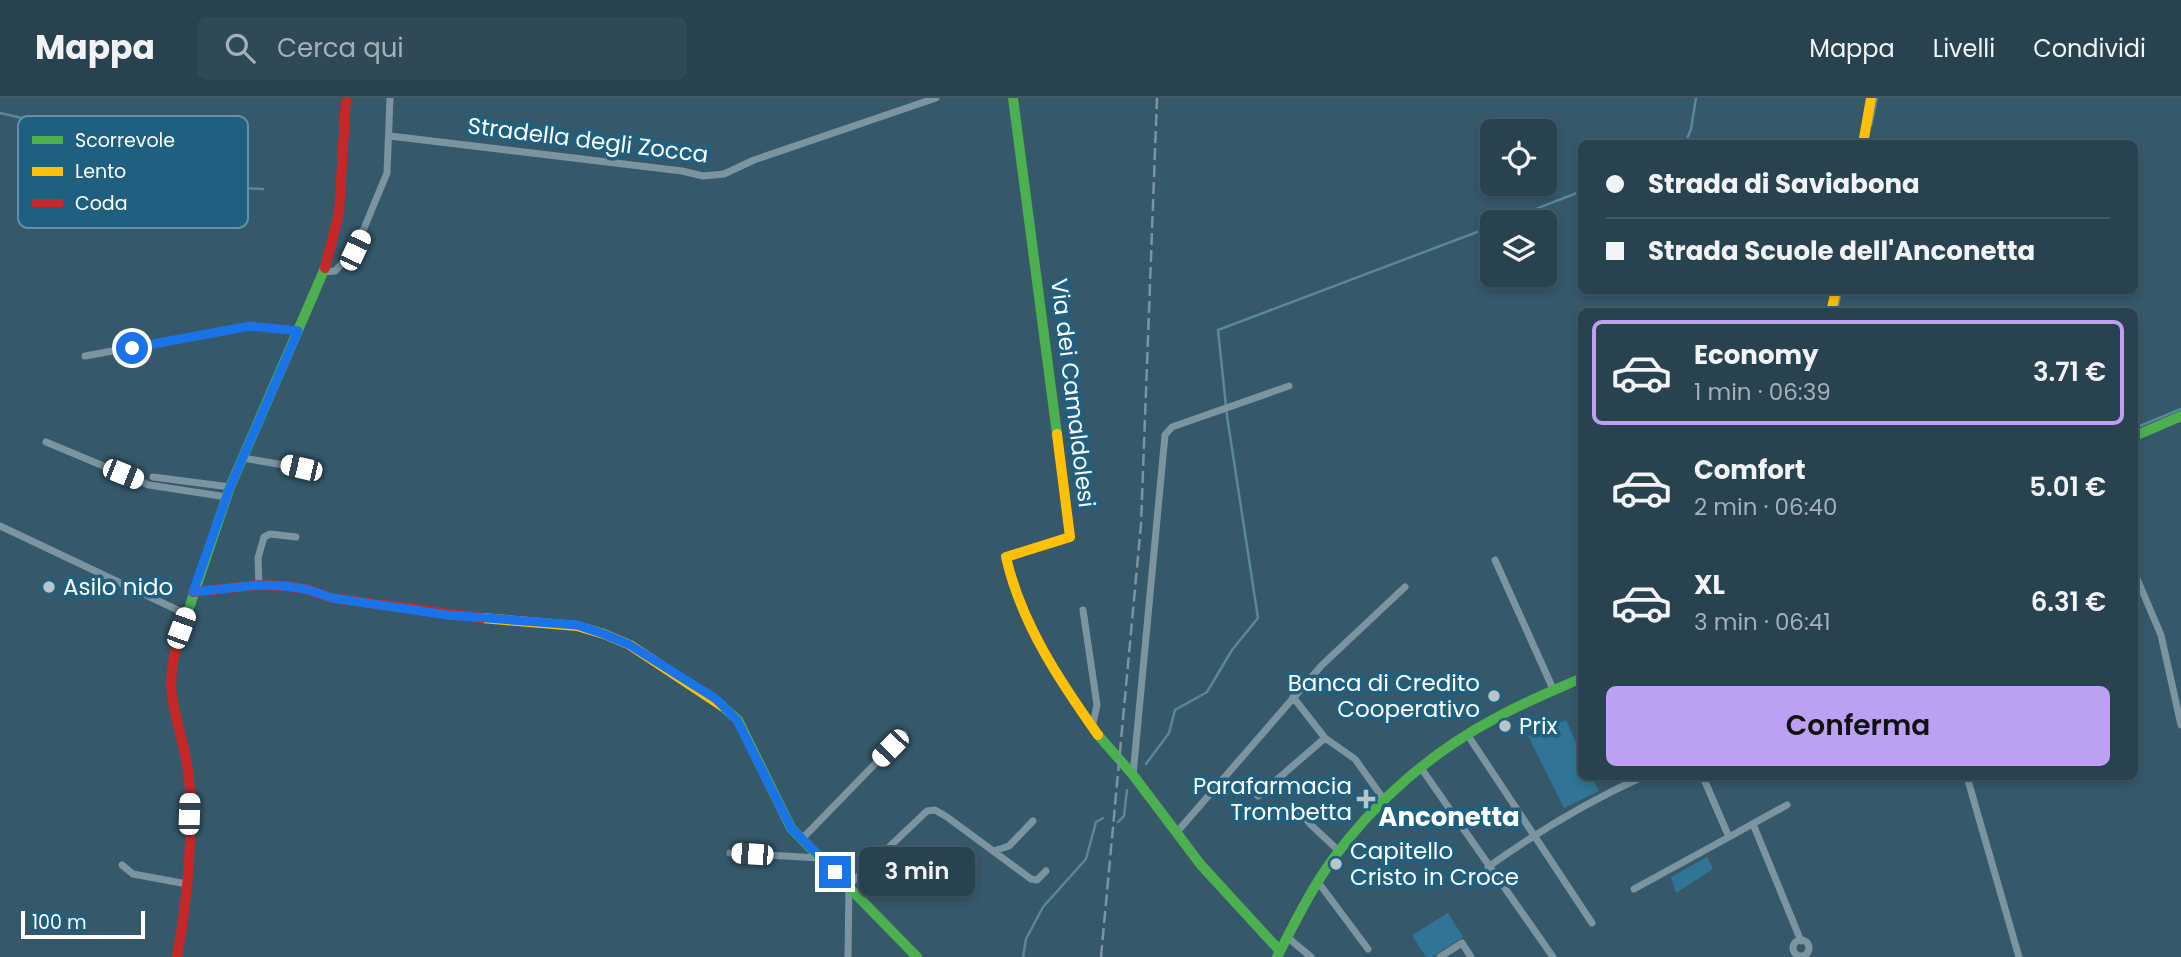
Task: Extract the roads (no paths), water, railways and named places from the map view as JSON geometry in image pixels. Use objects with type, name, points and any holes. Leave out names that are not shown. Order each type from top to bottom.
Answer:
[{"type":"street","points":[[177,957],[187,884],[190,791],[185,748],[172,700],[177,642],[229,492],[324,272],[339,213],[346,98]]},
{"type":"street","points":[[324,272],[335,271],[355,250],[387,173],[390,98]]},
{"type":"street","name":"Stradella degli Zocca","points":[[390,136],[682,171],[703,176],[724,174],[754,160],[936,98]]},
{"type":"street","name":"Via dei Camaldolesi","points":[[1013,98],[1070,537],[1006,557],[1010,579],[1032,634],[1092,728],[1133,775],[1201,865],[1278,954]]},
{"type":"street","points":[[1864,140],[1871,98]]},
{"type":"street","points":[[85,356],[250,326],[298,331]]},
{"type":"street","points":[[1133,775],[1165,435],[1172,427],[1289,386]]},
{"type":"street","points":[[2138,435],[2181,416]]},
{"type":"street","points":[[46,442],[149,485],[229,492]]},
{"type":"street","points":[[243,458],[301,468]]},
{"type":"street","points":[[153,477],[229,492]]},
{"type":"street","points":[[0,526],[186,614]]},
{"type":"street","points":[[259,585],[258,558],[264,537],[270,534],[296,537]]},
{"type":"street","points":[[1495,560],[1554,691]]},
{"type":"street","points":[[2138,581],[2165,647],[2181,725]]},
{"type":"street","points":[[193,592],[259,585],[306,589],[332,598],[448,615],[577,625],[630,645],[716,699],[737,720],[791,828],[917,957]]},
{"type":"street","points":[[1177,832],[1322,665],[1405,587]]},
{"type":"street","points":[[1083,610],[1097,705],[1092,728]]},
{"type":"street","points":[[1278,954],[1318,882],[1339,851],[1385,800],[1421,768],[1467,734],[1500,715],[1578,680]]},
{"type":"street","points":[[1293,698],[1325,738],[1355,759],[1385,800]]},
{"type":"street","points":[[801,840],[904,734]]},
{"type":"street","points":[[1467,734],[1592,923]]},
{"type":"street","points":[[1258,796],[1325,738]]},
{"type":"street","points":[[1421,768],[1553,957]]},
{"type":"street","points":[[1488,867],[1533,835],[1582,806],[1636,780]]},
{"type":"street","points":[[1704,780],[1729,837]]},
{"type":"street","points":[[1968,780],[2020,957]]},
{"type":"street","points":[[1294,804],[1311,825],[1339,851]]},
{"type":"street","points":[[1634,889],[1787,804]]},
{"type":"street","points":[[848,957],[849,885],[927,811],[936,810],[947,817],[1031,879],[1037,880],[1046,870]]},
{"type":"street","points":[[994,851],[1009,846],[1033,821]]},
{"type":"street","points":[[1753,824],[1801,941]]},
{"type":"street","points":[[730,853],[820,858]]},
{"type":"street","points":[[122,865],[133,874],[187,884]]},
{"type":"street","points":[[1318,882],[1367,949]]},
{"type":"street","points":[[1287,937],[1311,957]]},
{"type":"street","points":[[1440,957],[1462,943],[1471,957]]},
{"type":"waterway","points":[[1687,140],[1696,98]]},
{"type":"waterway","points":[[1871,126],[1877,98]]},
{"type":"waterway","points":[[0,113],[18,117]]},
{"type":"waterway","points":[[248,188],[263,189]]},
{"type":"waterway","points":[[1533,210],[1578,193]]},
{"type":"waterway","points":[[1146,764],[1169,733],[1175,710],[1207,692],[1232,650],[1258,618],[1227,416],[1218,330],[1480,231]]},
{"type":"waterway","points":[[1838,308],[1840,294]]},
{"type":"waterway","points":[[2138,427],[2181,409]]},
{"type":"waterway","points":[[1118,822],[1124,816],[1127,790]]},
{"type":"waterway","points":[[1023,957],[1026,939],[1043,907],[1086,859],[1096,822],[1103,818]]},
{"type":"railway","points":[[1101,957],[1141,524],[1157,98]]},
{"type":"place","name":"Asilo nido","points":[[49,587]]},
{"type":"place","name":"Banca di Credito Cooperativo","points":[[1494,696]]},
{"type":"place","name":"Prix","points":[[1505,726]]},
{"type":"place","name":"Parafarmacia Trombetta","points":[[1366,799]]},
{"type":"place","name":"Capitello Cristo in Croce","points":[[1336,864]]},
{"type":"district","name":"Anconetta","points":[[1449,817]]}]
